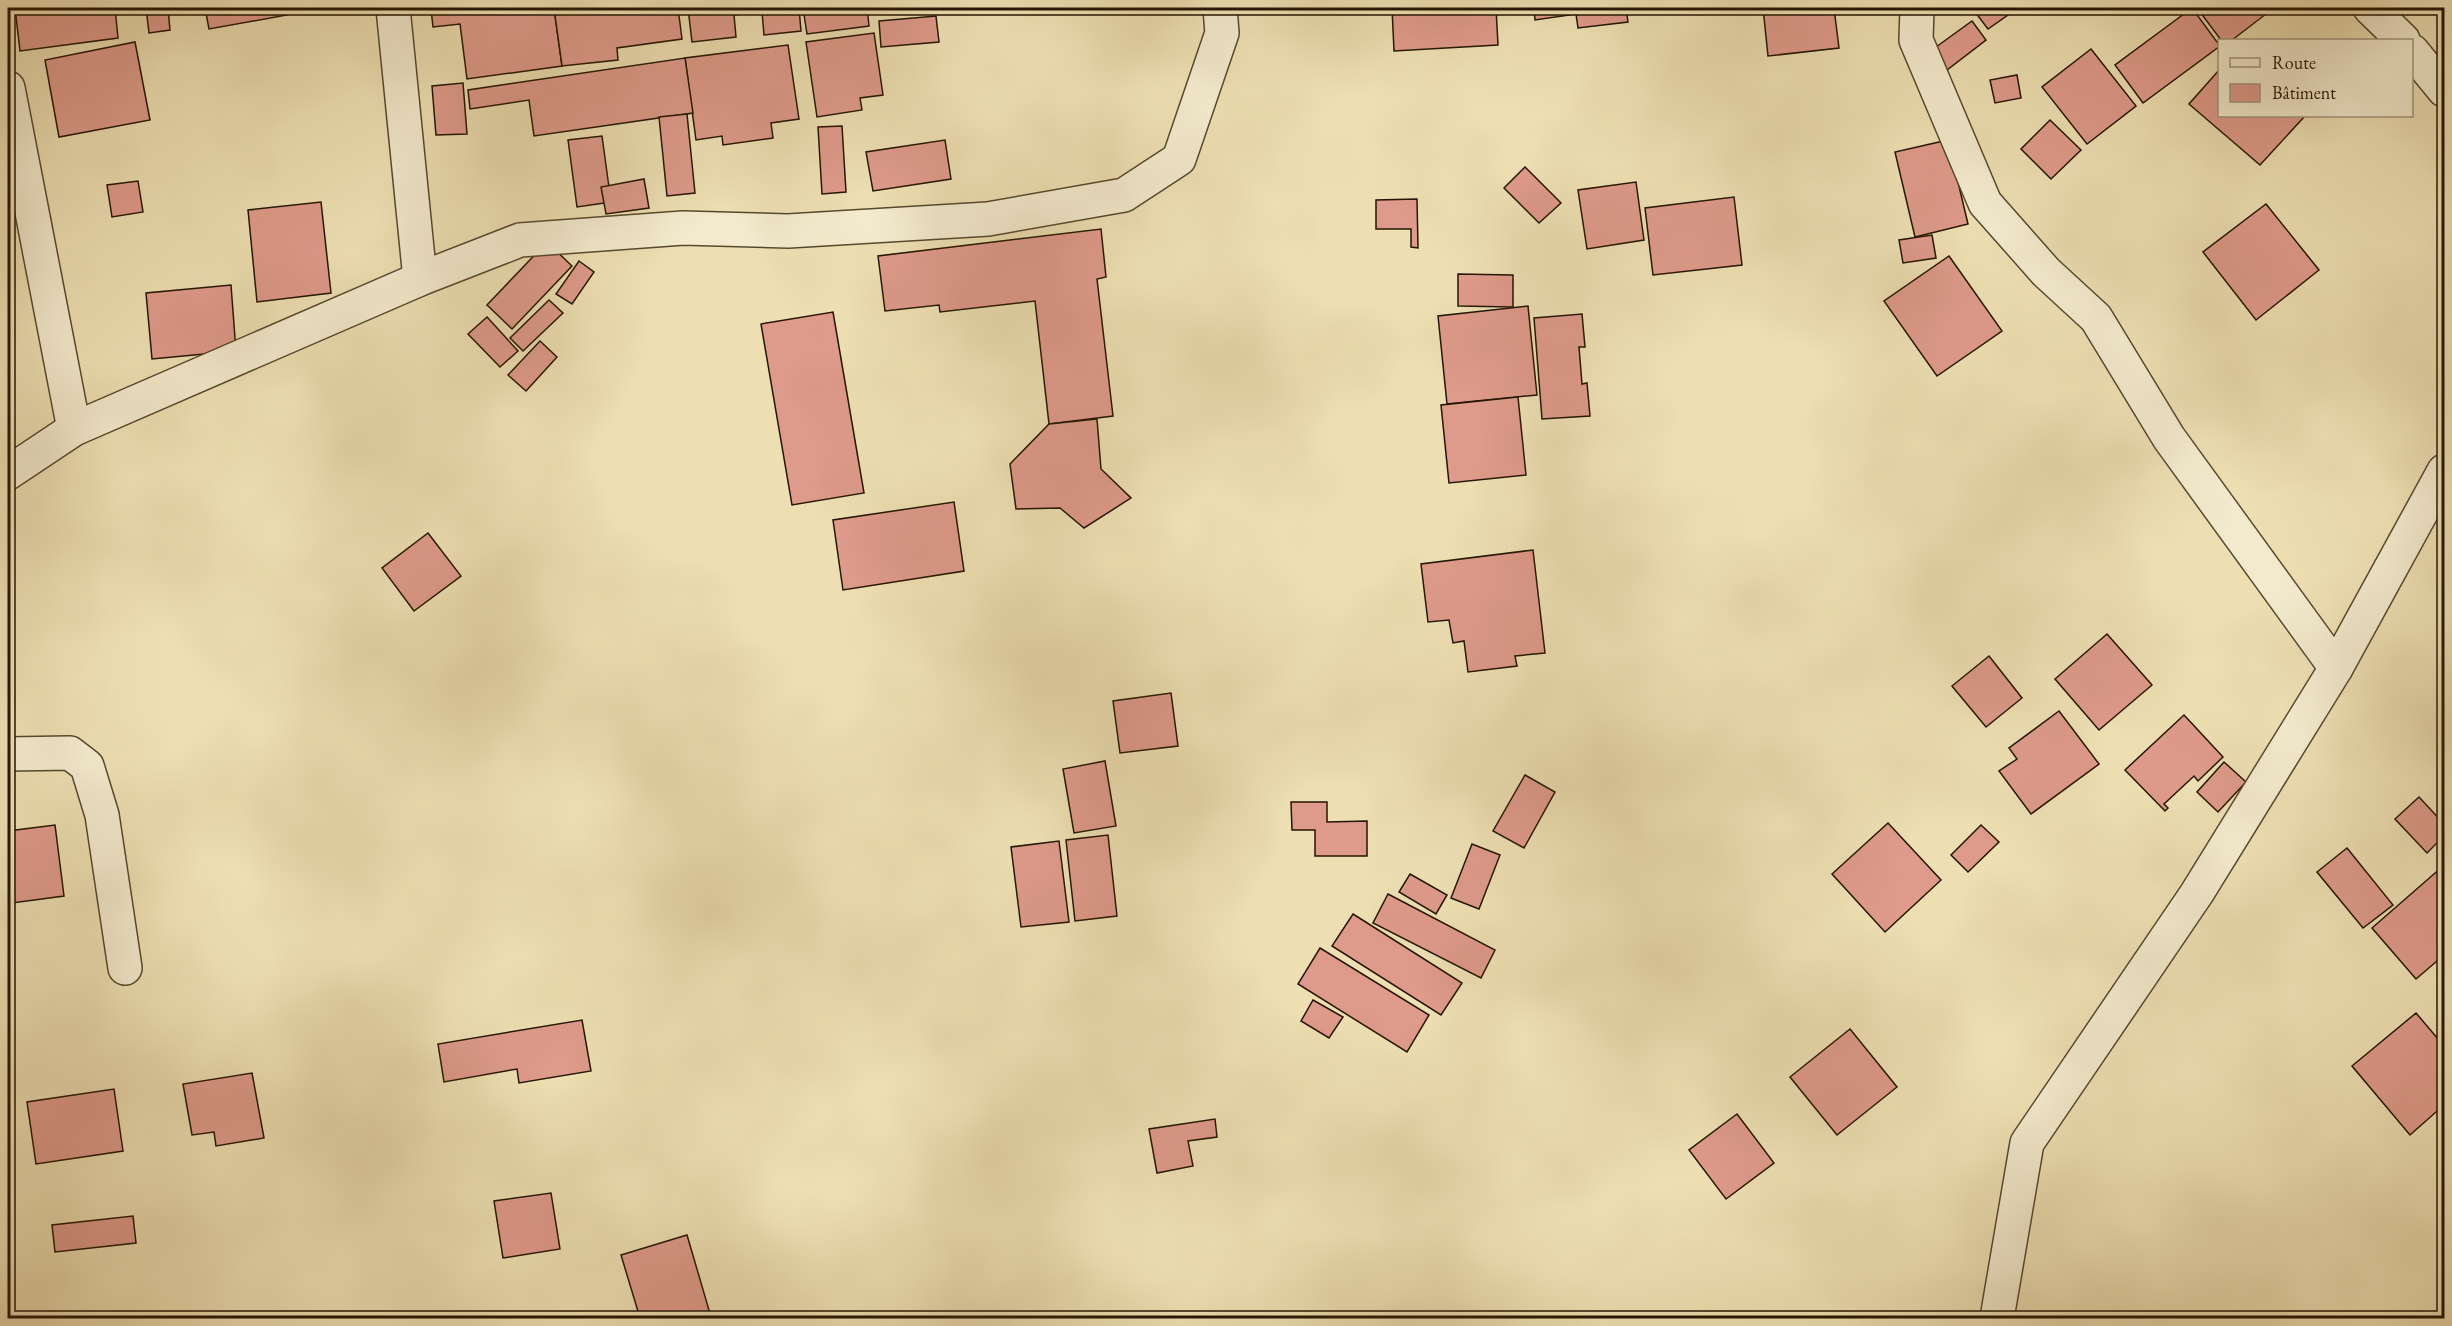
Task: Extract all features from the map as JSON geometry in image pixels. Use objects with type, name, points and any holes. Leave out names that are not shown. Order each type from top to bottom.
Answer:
[{"type":"street","points":[[393,8],[420,279]]},
{"type":"street","points":[[8,473],[74,429],[420,279],[520,240],[683,228],[788,231],[988,219],[1124,195],[1179,159],[1222,33],[1220,8]]},
{"type":"street","points":[[1917,8],[1916,40],[1985,203],[2046,272],[2096,318],[2169,438],[2336,668]]},
{"type":"street","points":[[2370,8],[2402,39]]},
{"type":"street","points":[[2413,52],[2445,90]]},
{"type":"street","points":[[8,88],[74,429]]},
{"type":"street","points":[[1997,1318],[2027,1143],[2196,893],[2336,668],[2445,471]]},
{"type":"street","points":[[8,754],[70,753],[87,765],[102,815],[124,968]]},
{"type":"building","points":[[15,8],[115,8],[118,38],[20,51]]},
{"type":"building","points":[[146,8],[168,8],[170,30],[149,33]]},
{"type":"building","points":[[205,8],[286,8],[287,15],[209,29]]},
{"type":"building","points":[[554,8],[562,66],[467,79],[460,24],[433,27],[431,9]]},
{"type":"building","points":[[554,8],[678,8],[682,39],[617,48],[618,60],[562,66]]},
{"type":"building","points":[[688,8],[799,8],[801,31],[764,35],[762,12],[734,15],[736,37],[692,42]]},
{"type":"building","points":[[803,8],[867,8],[869,26],[807,34]]},
{"type":"building","points":[[1392,8],[1496,8],[1498,45],[1394,51]]},
{"type":"building","points":[[1534,8],[1626,8],[1628,22],[1578,28],[1576,14],[1535,20]]},
{"type":"building","points":[[1763,8],[1834,8],[1839,48],[1768,56]]},
{"type":"building","points":[[1972,8],[2018,8],[1988,29]]},
{"type":"building","points":[[2192,8],[2218,43],[2218,47],[2143,103],[2115,65]]},
{"type":"building","points":[[2197,8],[2261,8],[2266,14],[2233,39],[2220,39]]},
{"type":"building","points":[[936,16],[939,42],[881,47],[879,21]]},
{"type":"building","points":[[1972,21],[1986,40],[1947,70],[1937,70],[1936,47]]},
{"type":"building","points":[[874,33],[883,95],[860,98],[862,110],[817,117],[806,42]]},
{"type":"building","points":[[135,42],[150,120],[59,137],[45,60]]},
{"type":"building","points":[[788,45],[799,119],[771,123],[773,138],[723,145],[722,136],[696,140],[685,58]]},
{"type":"building","points":[[2091,49],[2136,106],[2087,144],[2042,87]]},
{"type":"building","points":[[685,58],[693,113],[534,136],[529,100],[470,109],[468,90]]},
{"type":"building","points":[[2218,71],[2218,117],[2304,117],[2260,165],[2189,104]]},
{"type":"building","points":[[2017,75],[2021,98],[1995,103],[1990,80]]},
{"type":"building","points":[[463,83],[467,134],[436,135],[432,86]]},
{"type":"building","points":[[687,114],[695,193],[667,196],[659,117]]},
{"type":"building","points":[[2050,120],[2081,150],[2051,179],[2021,149]]},
{"type":"building","points":[[842,126],[846,192],[822,194],[818,127]]},
{"type":"building","points":[[602,136],[611,202],[577,207],[568,140]]},
{"type":"building","points":[[945,140],[951,179],[873,191],[866,152]]},
{"type":"building","points":[[1948,140],[1968,224],[1915,237],[1895,152]]},
{"type":"building","points":[[1525,167],[1561,203],[1539,223],[1504,188]]},
{"type":"building","points":[[644,179],[649,208],[606,214],[601,187]]},
{"type":"building","points":[[138,181],[143,212],[112,217],[107,185]]},
{"type":"building","points":[[1636,182],[1644,240],[1587,249],[1578,190]]},
{"type":"building","points":[[1734,197],[1742,265],[1653,275],[1645,208]]},
{"type":"building","points":[[1417,199],[1418,248],[1411,247],[1411,229],[1376,229],[1376,200]]},
{"type":"building","points":[[321,202],[331,293],[257,302],[248,210]]},
{"type":"building","points":[[2266,204],[2319,270],[2256,320],[2203,252]]},
{"type":"building","points":[[1101,229],[1106,277],[1097,279],[1113,416],[1049,424],[1035,301],[940,312],[939,305],[885,311],[878,256]]},
{"type":"building","points":[[1932,235],[1936,258],[1903,263],[1899,240]]},
{"type":"building","points":[[547,242],[572,266],[512,329],[487,305]]},
{"type":"building","points":[[1949,256],[2002,331],[1937,376],[1884,301]]},
{"type":"building","points":[[579,261],[594,272],[572,304],[556,294]]},
{"type":"building","points":[[1458,274],[1513,275],[1513,307],[1458,306]]},
{"type":"building","points":[[231,285],[236,351],[152,359],[146,293]]},
{"type":"building","points":[[549,300],[563,313],[523,351],[510,338]]},
{"type":"building","points":[[1528,306],[1537,395],[1447,404],[1438,316]]},
{"type":"building","points":[[833,312],[864,493],[792,505],[761,324]]},
{"type":"building","points":[[1582,314],[1585,347],[1579,347],[1582,384],[1587,383],[1590,416],[1542,419],[1534,318]]},
{"type":"building","points":[[487,317],[518,351],[500,367],[468,334]]},
{"type":"building","points":[[540,341],[557,357],[526,391],[508,375]]},
{"type":"building","points":[[1518,397],[1526,475],[1449,483],[1441,405]]},
{"type":"building","points":[[1097,419],[1101,469],[1131,498],[1084,528],[1060,508],[1016,509],[1010,464],[1049,424]]},
{"type":"building","points":[[954,502],[964,571],[843,590],[833,520]]},
{"type":"building","points":[[428,533],[461,576],[414,611],[382,568]]},
{"type":"building","points":[[1533,550],[1545,653],[1515,656],[1517,666],[1468,672],[1464,641],[1453,643],[1449,620],[1428,622],[1421,564]]},
{"type":"building","points":[[2107,634],[2152,685],[2099,730],[2055,679]]},
{"type":"building","points":[[1989,656],[2022,698],[1986,727],[1952,686]]},
{"type":"building","points":[[1171,693],[1178,746],[1120,753],[1113,701]]},
{"type":"building","points":[[2059,711],[2099,764],[2031,814],[1999,771],[2017,759],[2009,748]]},
{"type":"building","points":[[2184,715],[2223,757],[2198,781],[2194,776],[2164,804],[2168,808],[2165,811],[2125,770]]},
{"type":"building","points":[[1105,761],[1116,826],[1074,833],[1063,769]]},
{"type":"building","points":[[2224,762],[2246,782],[2218,812],[2197,792]]},
{"type":"building","points":[[1525,775],[1555,792],[1524,848],[1493,831]]},
{"type":"building","points":[[2419,797],[2444,824],[2444,836],[2427,853],[2395,819]]},
{"type":"building","points":[[1291,802],[1327,802],[1327,822],[1367,821],[1367,856],[1315,856],[1315,830],[1292,830]]},
{"type":"building","points":[[1888,823],[1941,880],[1885,932],[1832,874]]},
{"type":"building","points":[[55,825],[64,896],[12,903],[8,831]]},
{"type":"building","points":[[1981,825],[1999,842],[1968,872],[1951,855]]},
{"type":"building","points":[[1108,835],[1117,916],[1075,921],[1066,840]]},
{"type":"building","points":[[1059,841],[1069,922],[1021,927],[1011,847]]},
{"type":"building","points":[[1472,844],[1500,855],[1479,909],[1451,898]]},
{"type":"building","points":[[2347,848],[2393,905],[2363,928],[2317,872]]},
{"type":"building","points":[[2442,867],[2444,869],[2444,955],[2416,979],[2372,928]]},
{"type":"building","points":[[1410,874],[1447,895],[1436,914],[1399,892]]},
{"type":"building","points":[[1388,894],[1495,950],[1481,978],[1373,923]]},
{"type":"building","points":[[1353,914],[1462,983],[1441,1015],[1332,946]]},
{"type":"building","points":[[1320,948],[1429,1015],[1407,1052],[1298,984]]},
{"type":"building","points":[[1313,1000],[1343,1017],[1329,1038],[1301,1021]]},
{"type":"building","points":[[2416,1013],[2444,1046],[2444,1105],[2410,1135],[2352,1066]]},
{"type":"building","points":[[582,1020],[591,1071],[519,1083],[517,1069],[444,1082],[438,1044]]},
{"type":"building","points":[[1850,1029],[1897,1087],[1837,1135],[1790,1077]]},
{"type":"building","points":[[252,1073],[264,1138],[216,1146],[214,1132],[192,1135],[183,1084]]},
{"type":"building","points":[[114,1089],[123,1151],[36,1164],[27,1102]]},
{"type":"building","points":[[1737,1114],[1774,1163],[1726,1199],[1689,1150]]},
{"type":"building","points":[[1215,1119],[1217,1137],[1188,1141],[1193,1166],[1157,1173],[1149,1129]]},
{"type":"building","points":[[551,1193],[560,1249],[503,1258],[494,1201]]},
{"type":"building","points":[[133,1216],[136,1243],[55,1252],[52,1225]]},
{"type":"building","points":[[687,1235],[711,1317],[640,1318],[621,1255]]}]
